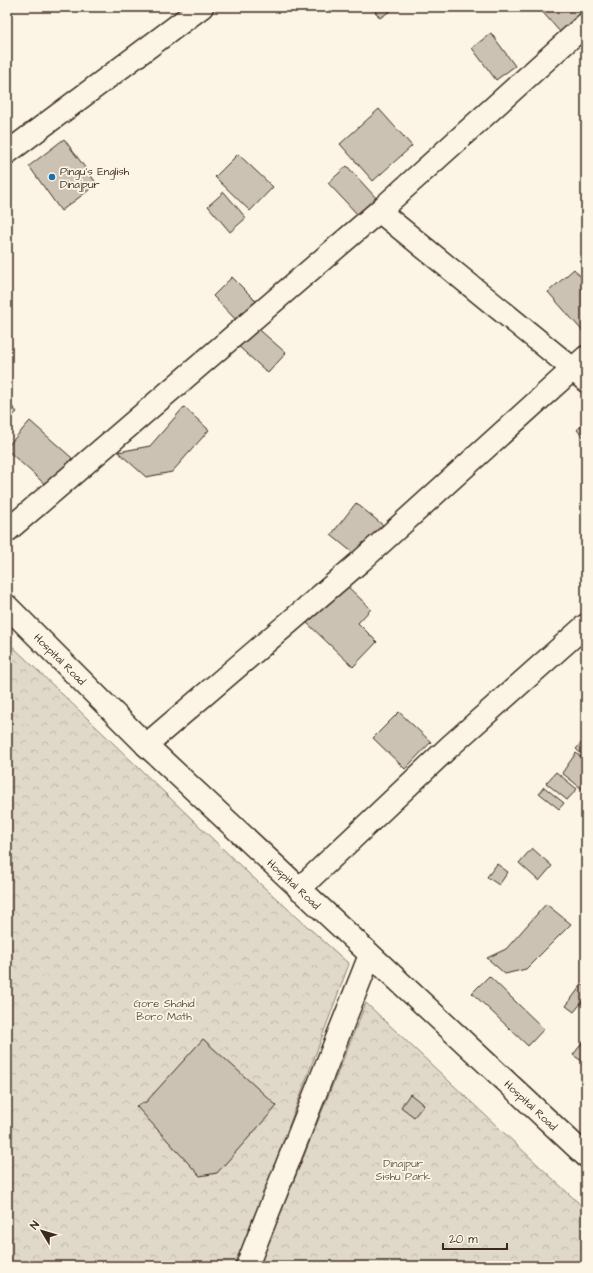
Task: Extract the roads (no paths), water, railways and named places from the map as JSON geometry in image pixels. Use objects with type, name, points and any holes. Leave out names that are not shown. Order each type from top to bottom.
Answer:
[{"type":"street","points":[[7,153],[202,7]]},
{"type":"street","points":[[7,531],[378,211],[586,24]]},
{"type":"street","points":[[146,745],[582,369],[378,211]]},
{"type":"street","name":"Hospital Road","points":[[7,606],[146,745],[586,1156]]},
{"type":"street","points":[[299,889],[449,747],[586,625]]},
{"type":"street","points":[[247,1266],[370,955]]},
{"type":"place","name":"Pingu's English Dinajpur","points":[[52,177]]},
{"type":"park label","name":"Gore Shahid Boro Math","points":[[164,1009]]},
{"type":"park label","name":"Dinajpur Sishu Park","points":[[403,1169]]}]
